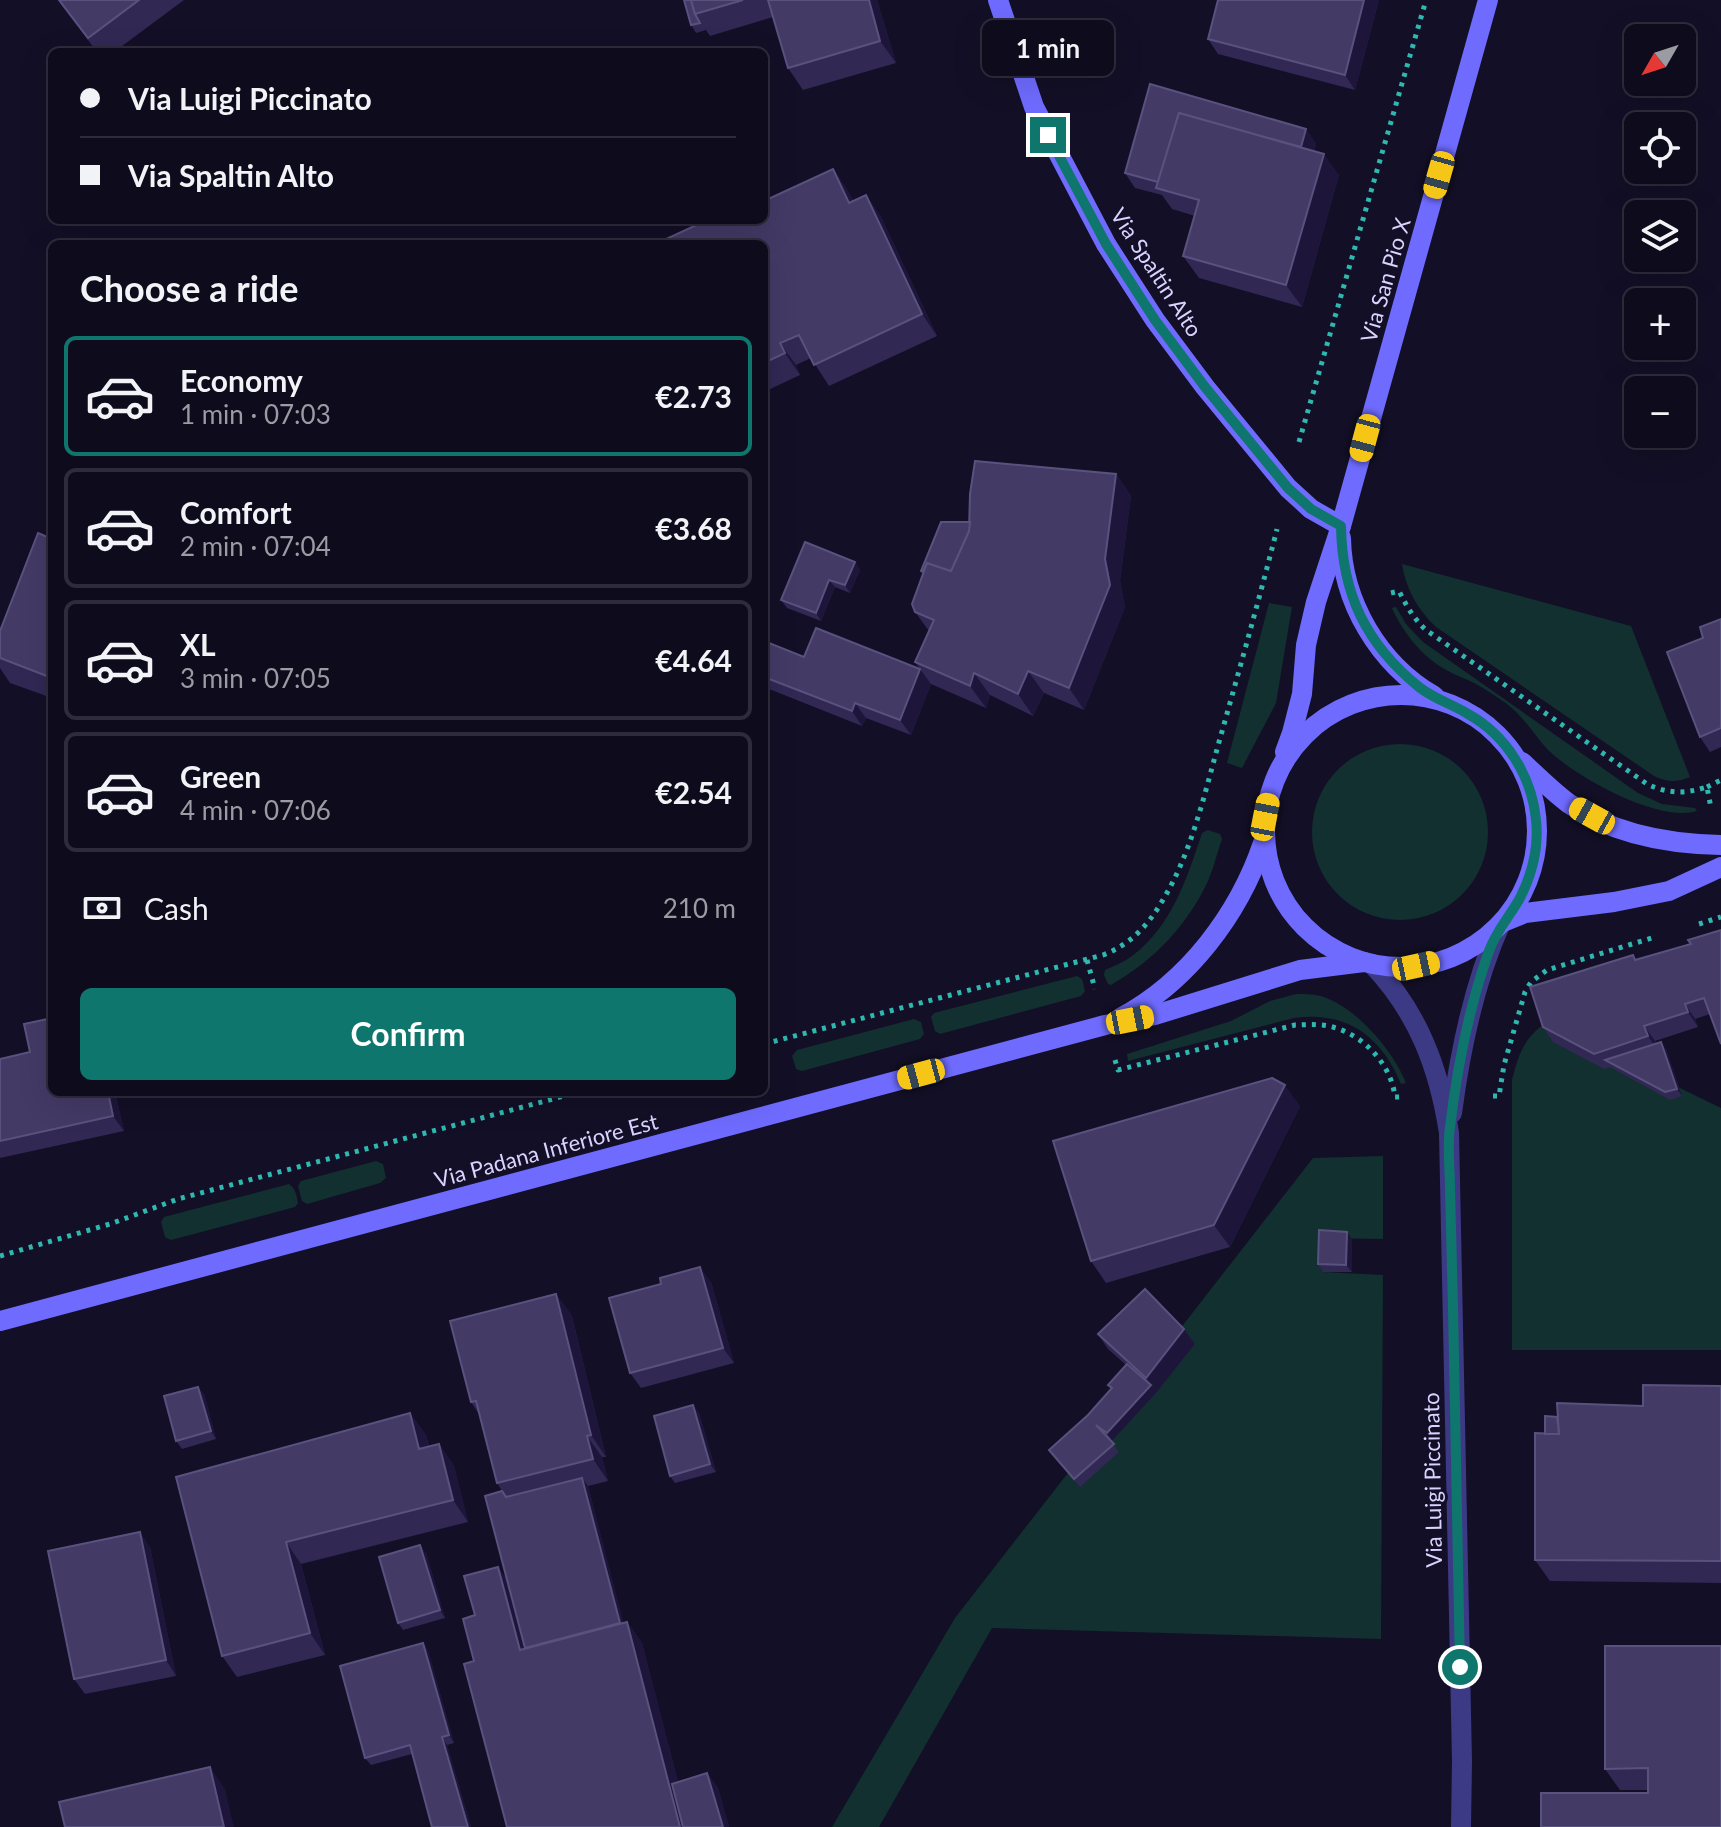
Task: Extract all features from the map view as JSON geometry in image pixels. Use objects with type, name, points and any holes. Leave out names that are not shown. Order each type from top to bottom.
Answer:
[{"type":"street","name":"Via Spaltin Alto","points":[[998,0],[1034,107],[1106,244],[1155,320],[1288,488],[1311,509],[1341,526]]},
{"type":"street","name":"Via San Pio X","points":[[1276,777],[1302,694],[1306,645],[1316,602],[1341,526],[1488,0]]},
{"type":"street","name":"Via San Pio X","points":[[1341,526],[1341,552],[1346,579],[1368,630],[1399,669],[1422,689],[1445,703]]},
{"type":"street","points":[[1505,745],[1521,767],[1531,793],[1536,820],[1536,847],[1530,874],[1519,899],[1501,924],[1482,941],[1461,954],[1439,962],[1394,967],[1368,963],[1338,952],[1314,936],[1294,915],[1279,892],[1269,865],[1265,837],[1265,817],[1276,777],[1299,741],[1315,725],[1334,713],[1377,697],[1423,697],[1467,713],[1488,727],[1568,803],[1592,816],[1630,832],[1658,839],[1721,845]]},
{"type":"street","name":"Via Padana Inferiore Est","points":[[1105,1025],[1134,1010],[1165,987],[1198,955],[1233,910],[1254,871],[1265,837]]},
{"type":"street","points":[[1501,924],[1525,913],[1614,902],[1669,891],[1721,867]]},
{"type":"street","name":"Via Luigi Piccinato","points":[[1449,1133],[1461,1057],[1480,977],[1501,924]]},
{"type":"street","name":"Via Luigi Piccinato","points":[[1368,963],[1403,1001],[1420,1031],[1443,1096],[1449,1133],[1462,1746],[1461,1827]]},
{"type":"street","name":"Via Padana Inferiore Est","points":[[0,1321],[1105,1025],[1155,1015],[1300,970],[1368,963]]},
{"type":"path","points":[[1306,415],[1426,0]]},
{"type":"path","points":[[768,1043],[1087,960],[1128,942],[1152,917],[1170,886],[1195,826],[1267,570]]},
{"type":"path","points":[[1385,595],[1399,591],[1408,609],[1426,630],[1647,784],[1670,793],[1692,792],[1721,780]]},
{"type":"path","points":[[1707,787],[1710,803]]},
{"type":"path","points":[[1692,926],[1721,917]]},
{"type":"path","points":[[1489,1096],[1499,1096],[1504,1065],[1525,992],[1531,982],[1547,970],[1663,935]]},
{"type":"path","points":[[1087,960],[1096,989]]},
{"type":"path","points":[[1115,1059],[1118,1070],[1295,1025],[1323,1025],[1352,1035],[1366,1045],[1385,1068],[1395,1097],[1409,1096]]},
{"type":"path","points":[[0,1256],[110,1224],[178,1199],[564,1096]]},
{"type":"green space","points":[[1402,564],[1631,626],[1690,777],[1672,781],[1654,776],[1436,627],[1413,598]]},
{"type":"green space","points":[[1269,603],[1292,607],[1276,703],[1242,768],[1227,763]]},
{"type":"green space","points":[[1396,607],[1406,624],[1423,642],[1638,793],[1662,804],[1695,808],[1697,811],[1681,813],[1640,804],[1578,773],[1548,750],[1507,704],[1439,666],[1423,652],[1402,627],[1392,608]]},
{"type":"green space","points":[[1400,744],[1434,750],[1462,770],[1482,798],[1488,832],[1482,866],[1462,894],[1434,914],[1400,920],[1366,914],[1338,894],[1318,866],[1312,832],[1318,798],[1338,770],[1366,750]]},
{"type":"green space","points":[[1208,830],[1220,834],[1222,839],[1208,881],[1190,913],[1155,953],[1111,985],[1108,984],[1105,970],[1132,956],[1146,944],[1168,916],[1184,884],[1202,833]]},
{"type":"green space","points":[[1077,976],[1082,979],[1085,991],[1081,996],[940,1034],[935,1031],[931,1017],[934,1013]]},
{"type":"green space","points":[[1296,994],[1321,996],[1360,1020],[1383,1044],[1406,1083],[1401,1084],[1383,1052],[1360,1030],[1346,1023],[1313,1017],[1294,1018],[1128,1061],[1127,1054],[1231,1021],[1270,1001]]},
{"type":"green space","points":[[914,1019],[921,1022],[924,1034],[920,1039],[802,1071],[796,1069],[792,1056],[797,1050]]},
{"type":"green space","points":[[1546,1023],[1721,1108],[1721,1350],[1512,1350],[1512,1080],[1523,1048],[1532,1034]]},
{"type":"green space","points":[[1383,1156],[1383,1239],[1324,1238],[1323,1272],[1383,1275],[1381,1639],[992,1628],[879,1827],[832,1827],[955,1618],[1313,1158]]},
{"type":"green space","points":[[376,1161],[383,1164],[386,1178],[380,1183],[307,1204],[302,1201],[298,1186],[301,1181]]},
{"type":"green space","points":[[289,1184],[296,1194],[298,1203],[295,1207],[171,1240],[165,1237],[161,1222],[164,1217]]},
{"type":"building","points":[[59,0],[139,0],[88,38]]},
{"type":"building","points":[[684,0],[691,0],[700,23],[691,25]]},
{"type":"building","points":[[691,0],[743,0],[695,14]]},
{"type":"building","points":[[768,0],[869,0],[880,41],[788,68]]},
{"type":"building","points":[[1218,0],[1364,0],[1345,75],[1208,39]]},
{"type":"building","points":[[1150,84],[1306,129],[1301,147],[1179,113],[1158,182],[1125,173]]},
{"type":"building","points":[[1179,113],[1324,154],[1286,285],[1183,256],[1199,200],[1156,188]]},
{"type":"building","points":[[833,169],[849,203],[866,195],[922,314],[814,365],[799,335],[780,343],[785,353],[768,361],[768,240],[664,240],[698,224],[768,224],[768,199]]},
{"type":"building","points":[[975,461],[1116,474],[1105,559],[1110,585],[1069,688],[1028,671],[1018,694],[974,673],[970,686],[915,662],[934,620],[915,612],[912,604],[927,563],[951,571],[969,531]]},
{"type":"building","points":[[941,522],[970,522],[969,531],[951,571],[927,563],[923,572],[921,571]]},
{"type":"building","points":[[38,533],[48,537],[48,676],[0,658],[0,631]]},
{"type":"building","points":[[805,542],[855,562],[845,585],[829,580],[816,613],[781,600]]},
{"type":"building","points":[[1721,619],[1721,728],[1700,737],[1667,652],[1703,638],[1700,627]]},
{"type":"building","points":[[816,628],[920,669],[900,720],[855,703],[852,711],[768,679],[768,643],[804,657]]},
{"type":"building","points":[[1721,930],[1721,1044],[1704,998],[1685,1004],[1688,1012],[1644,1026],[1648,1036],[1594,1054],[1543,1027],[1530,987],[1633,955],[1635,960],[1691,944],[1688,940]]},
{"type":"building","points":[[48,1019],[48,1096],[109,1096],[113,1116],[0,1141],[0,1059],[30,1052],[24,1024]]},
{"type":"building","points":[[1661,1042],[1677,1089],[1665,1092],[1605,1060]]},
{"type":"building","points":[[1272,1078],[1285,1085],[1214,1225],[1091,1261],[1053,1141]]},
{"type":"building","points":[[1319,1230],[1347,1232],[1346,1265],[1318,1264]]},
{"type":"building","points":[[700,1267],[723,1348],[630,1373],[609,1298],[661,1284],[660,1278]]},
{"type":"building","points":[[1145,1289],[1184,1329],[1146,1378],[1098,1334]]},
{"type":"building","points":[[556,1294],[591,1435],[587,1436],[593,1459],[497,1483],[476,1401],[471,1402],[450,1321]]},
{"type":"building","points":[[1127,1364],[1151,1385],[1107,1433],[1096,1425],[1114,1444],[1074,1479],[1049,1450],[1088,1415],[1112,1388],[1108,1385]]},
{"type":"building","points":[[1643,1385],[1721,1386],[1721,1561],[1535,1560],[1535,1433],[1559,1434],[1557,1403],[1643,1406]]},
{"type":"building","points":[[198,1387],[211,1431],[176,1441],[164,1396]]},
{"type":"building","points":[[693,1405],[710,1464],[670,1476],[654,1416]]},
{"type":"building","points":[[410,1413],[419,1449],[439,1444],[453,1500],[286,1542],[310,1633],[222,1656],[176,1477]]},
{"type":"building","points":[[1545,1416],[1557,1417],[1559,1434],[1545,1434]]},
{"type":"building","points":[[582,1478],[620,1623],[525,1648],[485,1496],[502,1491],[506,1497]]},
{"type":"building","points":[[140,1532],[166,1660],[74,1679],[48,1551]]},
{"type":"building","points":[[420,1545],[440,1610],[398,1623],[379,1557]]},
{"type":"building","points":[[498,1567],[520,1650],[627,1622],[680,1827],[507,1827],[464,1664],[474,1661],[463,1619],[475,1615],[464,1576]]},
{"type":"building","points":[[423,1643],[449,1735],[442,1737],[468,1827],[432,1827],[410,1745],[365,1758],[340,1666]]},
{"type":"building","points":[[1605,1646],[1721,1646],[1721,1827],[1541,1827],[1541,1793],[1648,1793],[1648,1768],[1605,1769]]},
{"type":"building","points":[[210,1767],[224,1827],[65,1827],[59,1802]]},
{"type":"building","points":[[707,1773],[723,1827],[683,1827],[672,1784]]},
{"type":"route","points":[[1048,135],[1106,244],[1155,320],[1205,387],[1288,488],[1311,509],[1341,526],[1341,552],[1354,603],[1383,651],[1422,689],[1488,727],[1521,767],[1531,793],[1536,820],[1536,847],[1530,874],[1519,899],[1500,925],[1480,977],[1464,1045],[1449,1133],[1460,1667]]}]
